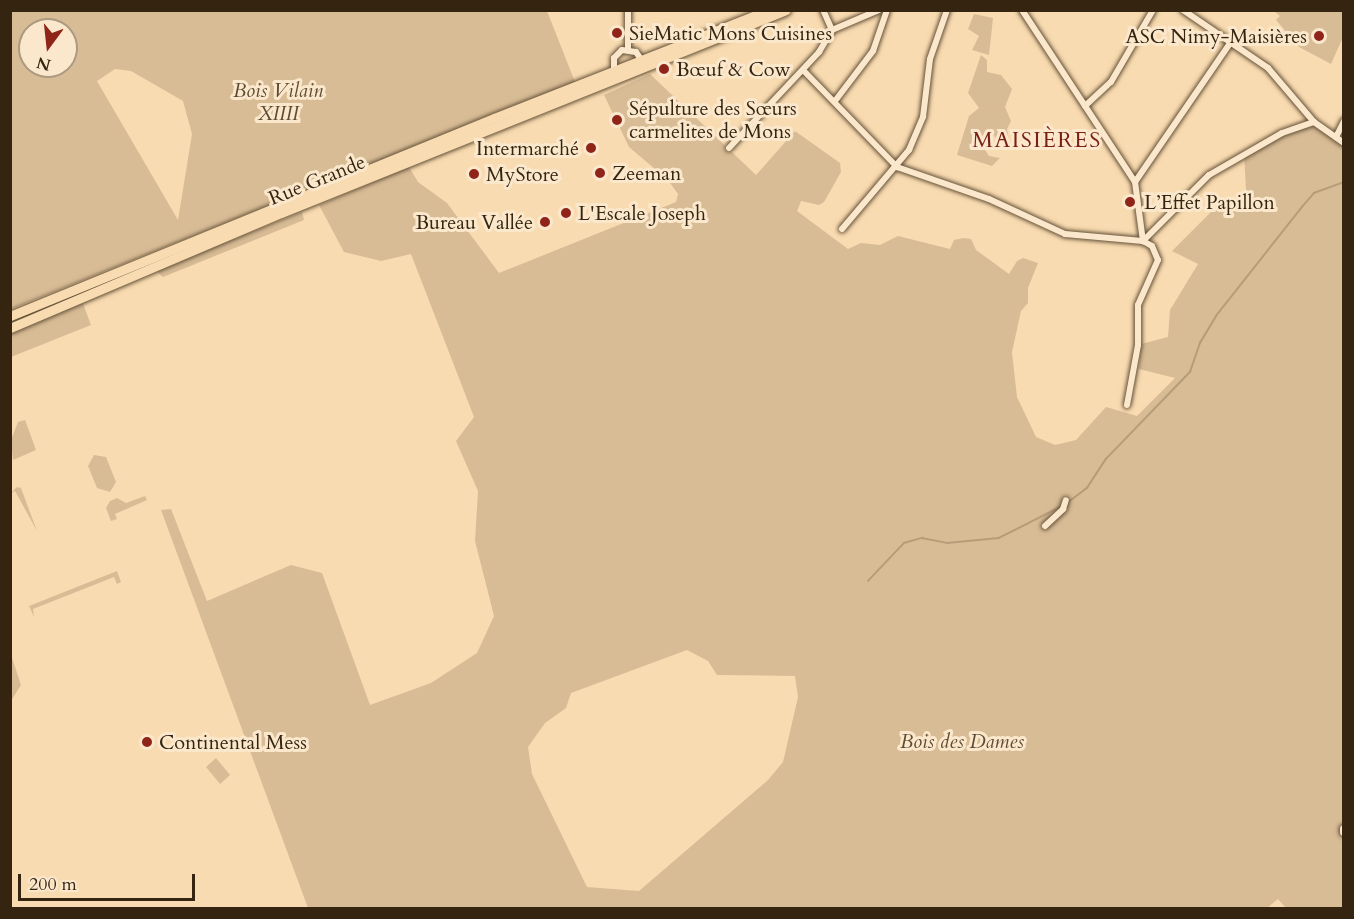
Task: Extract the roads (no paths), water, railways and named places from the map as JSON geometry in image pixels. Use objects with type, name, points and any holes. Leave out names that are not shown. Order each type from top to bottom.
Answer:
[{"type":"main road","name":"Rue Grande","points":[[10,316],[614,70],[768,10]]},
{"type":"main road","name":"Rue Grande","points":[[10,328],[281,213],[786,10]]},
{"type":"street","points":[[628,10],[628,49]]},
{"type":"street","points":[[823,10],[832,30]]},
{"type":"street","points":[[729,148],[804,71],[832,30],[879,10]]},
{"type":"street","points":[[835,101],[873,51],[887,10]]},
{"type":"street","points":[[842,229],[897,167],[921,124],[930,59],[947,10]]},
{"type":"street","points":[[1022,10],[1135,182],[1143,241]]},
{"type":"street","points":[[1085,106],[1111,81],[1153,10]]},
{"type":"street","points":[[1183,10],[1268,68],[1314,122],[1344,142]]},
{"type":"street","points":[[1135,182],[1231,42]]},
{"type":"street","points":[[628,49],[642,60],[638,70]]},
{"type":"street","points":[[614,70],[616,55],[628,49]]},
{"type":"street","points":[[804,71],[897,167],[989,199],[1065,234],[1143,241],[1159,256],[1137,305],[1138,345],[1127,405]]},
{"type":"street","points":[[1336,137],[1344,121]]},
{"type":"street","points":[[1143,241],[1209,175],[1282,134],[1314,122]]},
{"type":"street","points":[[1045,525],[1065,503]]},
{"type":"waterway","points":[[1067,503],[1087,488],[1106,459],[1190,372],[1200,343],[1216,316],[1314,193],[1344,182]]},
{"type":"waterway","points":[[868,581],[904,543],[922,538],[947,543],[999,538],[1060,507]]},
{"type":"place","name":"SieMatic Mons Cuisines","points":[[617,33]]},
{"type":"place","name":"ASC Nimy-Maisières","points":[[1319,36]]},
{"type":"place","name":"Bœuf & Cow","points":[[664,69]]},
{"type":"place","name":"Sépulture des Sœurs carmelites de Mons","points":[[617,120]]},
{"type":"place","name":"Intermarché","points":[[591,148]]},
{"type":"place","name":"Zeeman","points":[[600,173]]},
{"type":"place","name":"MyStore","points":[[474,174]]},
{"type":"place","name":"L’Effet Papillon","points":[[1130,202]]},
{"type":"place","name":"L'Escale Joseph","points":[[566,213]]},
{"type":"place","name":"Bureau Vallée","points":[[545,222]]},
{"type":"place","name":"Continental Mess","points":[[147,742]]},
{"type":"district","name":"MAISIÈRES","points":[[1037,141]]},
{"type":"park label","name":"Bois Vilain XIIII","points":[[278,102]]},
{"type":"park label","name":"Bois des Dames","points":[[962,741]]}]
